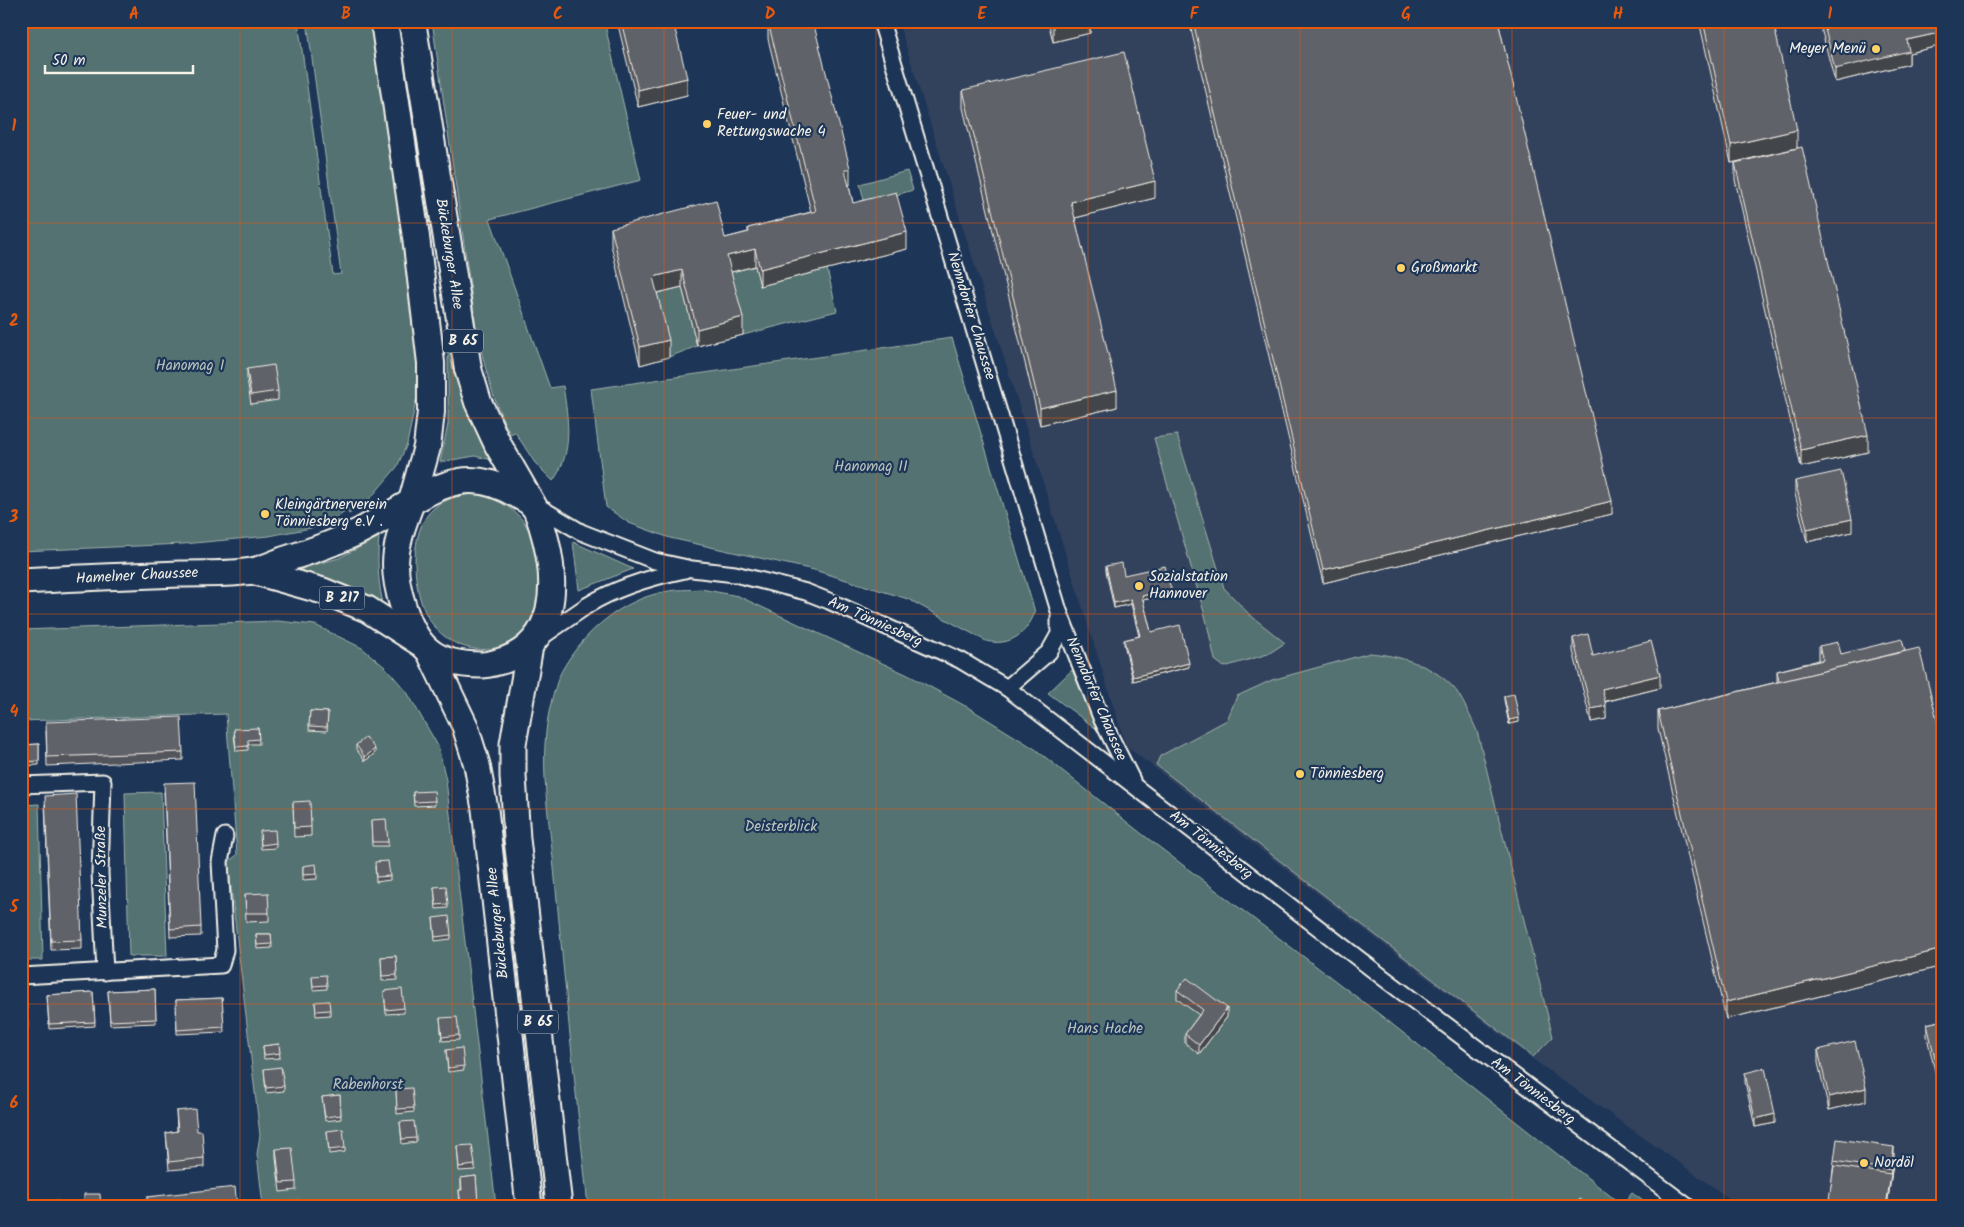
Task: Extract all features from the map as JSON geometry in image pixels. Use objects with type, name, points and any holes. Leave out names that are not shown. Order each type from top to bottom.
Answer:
[{"type":"highway","name":"Bückeburger Allee","points":[[384,21],[416,237],[431,363],[431,412],[427,447],[412,501]]},
{"type":"highway","name":"Bückeburger Allee","points":[[412,21],[468,369],[478,402],[498,445],[532,504]]},
{"type":"main road","points":[[412,501],[435,489],[455,482],[478,480],[506,489],[532,504]]},
{"type":"main road","name":"Hamelner Chaussee","points":[[21,581],[252,570],[311,551],[359,531],[412,501]]},
{"type":"main road","name":"B 65","points":[[412,501],[401,531],[395,559],[398,585],[403,607],[410,625],[426,648],[450,662],[483,665],[492,664],[514,656],[530,646],[542,628],[549,612],[552,591],[549,554],[541,524],[532,504]]},
{"type":"main road","name":"Hamelner Chaussee","points":[[252,570],[323,591],[367,608],[426,648]]},
{"type":"main road","name":"Bückeburger Allee","points":[[530,646],[513,744],[513,776],[518,839],[559,1206]]},
{"type":"main road","name":"Bückeburger Allee","points":[[426,648],[465,726],[477,765],[485,809],[529,1206]]},
{"type":"street","name":"Nenndorfer Chaussee","points":[[881,21],[1059,610],[1102,720],[1135,786]]},
{"type":"street","name":"Am Tönniesberg","points":[[532,504],[581,532],[655,561],[692,569],[735,574],[806,592],[960,660],[1007,688],[1393,986],[1687,1206]]},
{"type":"street","name":"Am Tönniesberg","points":[[530,646],[589,604],[626,587],[656,577],[692,569]]},
{"type":"street","name":"Nenndorfer Chaussee","points":[[1007,688],[1049,652],[1059,634],[1059,610]]},
{"type":"street","name":"Munzeler Straße","points":[[21,785],[103,782],[100,873],[105,972]]},
{"type":"street","points":[[21,976],[221,965],[225,950],[220,862],[224,836]]},
{"type":"shaded area","points":[[898,21],[1943,21],[1943,1206],[1740,1206],[1531,1058],[1126,746]]},
{"type":"green space","name":"Hanomag I","points":[[21,21],[298,21],[333,275],[341,274],[307,21],[373,21],[414,312],[418,373],[417,396],[407,444],[397,467],[368,501],[349,514],[346,510],[334,519],[316,527],[269,536],[183,544],[21,551]]},
{"type":"green space","points":[[432,21],[604,21],[641,180],[490,219],[550,388],[563,386],[568,423],[567,447],[560,470],[553,481],[535,463],[515,432],[510,434],[493,395],[476,327]]},
{"type":"green space","points":[[907,171],[913,190],[865,204],[860,184]]},
{"type":"green space","points":[[755,266],[760,285],[827,269],[837,311],[743,335],[727,273]]},
{"type":"green space","points":[[682,287],[697,346],[669,357],[653,294]]},
{"type":"green space","points":[[448,336],[493,460],[475,456],[440,462],[448,424]]},
{"type":"green space","name":"Hanomag II","points":[[952,338],[1035,612],[1027,627],[1010,640],[1002,642],[986,641],[908,599],[814,570],[670,538],[629,523],[606,507],[591,389]]},
{"type":"green space","points":[[1177,435],[1224,588],[1250,615],[1285,643],[1268,654],[1224,667],[1215,660],[1206,619],[1154,438]]},
{"type":"green space","points":[[472,494],[487,497],[507,506],[524,522],[535,546],[540,576],[538,606],[526,630],[505,644],[490,649],[472,649],[447,639],[440,633],[423,608],[416,578],[416,546],[419,531],[425,518],[443,502]]},
{"type":"green space","points":[[379,537],[378,568],[382,599],[380,602],[343,584],[292,571],[339,558]]},
{"type":"green space","points":[[573,542],[633,569],[579,590]]},
{"type":"green space","points":[[701,589],[738,596],[910,676],[969,708],[1035,749],[1142,834],[1379,1014],[1617,1201],[1614,1206],[588,1206],[546,789],[545,744],[547,721],[552,699],[562,671],[583,641],[606,619],[619,610],[649,596],[673,590]]},
{"type":"green space","name":"Rabenhorst","points":[[278,621],[315,625],[362,648],[386,668],[407,692],[438,746],[446,780],[496,1206],[263,1206],[257,1154],[260,1135],[228,862],[237,855],[226,714],[21,721],[21,630]]},
{"type":"green space","points":[[1370,653],[1404,659],[1435,672],[1453,687],[1477,731],[1553,1037],[1533,1057],[1156,765],[1160,756],[1227,720],[1237,696],[1272,680]]},
{"type":"green space","points":[[1072,670],[1098,730],[1048,693]]},
{"type":"green space","points":[[161,792],[167,956],[129,956],[125,793]]},
{"type":"green space","points":[[39,804],[43,960],[21,960],[21,805]]},
{"type":"green space","points":[[1632,1193],[1650,1206],[1622,1206]]},
{"type":"building","points":[[621,21],[673,21],[687,78],[638,90]]},
{"type":"building","points":[[813,21],[850,168],[845,170],[853,203],[896,192],[907,232],[760,269],[755,249],[727,256],[743,317],[697,329],[682,270],[653,277],[669,340],[640,347],[611,228],[716,200],[725,238],[749,232],[748,228],[816,211],[768,22]]},
{"type":"building","points":[[1052,21],[1067,21],[1053,25]]},
{"type":"building","name":"Großmarkt","points":[[1193,21],[1498,21],[1612,501],[1323,570]]},
{"type":"building","points":[[1703,21],[1773,21],[1797,130],[1731,145]]},
{"type":"building","name":"Meyer Menü","points":[[1823,21],[1943,21],[1943,32],[1907,40],[1909,51],[1835,69]]},
{"type":"building","points":[[1124,52],[1155,181],[1071,202],[1117,390],[1040,408],[963,90]]},
{"type":"building","points":[[1802,147],[1868,435],[1801,450],[1735,163]]},
{"type":"building","points":[[274,365],[278,391],[251,395],[247,369]]},
{"type":"building","points":[[1841,471],[1852,519],[1807,529],[1795,481]]},
{"type":"building","points":[[1122,563],[1124,575],[1165,566],[1171,589],[1142,596],[1151,632],[1180,625],[1189,663],[1133,677],[1124,640],[1140,636],[1131,599],[1114,603],[1106,566]]},
{"type":"building","points":[[1588,634],[1593,656],[1651,641],[1660,675],[1602,689],[1606,706],[1591,709],[1573,638]]},
{"type":"building","points":[[1902,639],[1905,651],[1779,682],[1777,671],[1823,660],[1819,646],[1838,642],[1841,654]]},
{"type":"building","points":[[1919,648],[1943,743],[1943,949],[1726,1002],[1658,711]]},
{"type":"building","points":[[1514,694],[1519,718],[1509,720],[1504,696]]},
{"type":"building","points":[[310,711],[328,712],[327,727],[309,726]]},
{"type":"building","points":[[181,717],[183,752],[47,757],[46,722]]},
{"type":"building","points":[[258,728],[259,739],[248,740],[248,746],[236,747],[234,729]]},
{"type":"building","points":[[366,737],[375,749],[365,757],[356,745]]},
{"type":"building","points":[[39,744],[39,761],[21,762],[21,745]]},
{"type":"building","points":[[195,782],[201,927],[170,929],[164,783]]},
{"type":"building","points":[[434,791],[435,801],[414,802],[413,792]]},
{"type":"building","points":[[76,794],[82,940],[51,941],[45,796]]},
{"type":"building","points":[[310,801],[311,827],[294,828],[293,802]]},
{"type":"building","points":[[386,819],[388,842],[372,842],[371,820]]},
{"type":"building","points":[[275,830],[276,843],[261,845],[260,831]]},
{"type":"building","points":[[388,861],[390,876],[376,877],[375,862]]},
{"type":"building","points":[[316,864],[317,874],[303,875],[303,866]]},
{"type":"building","points":[[446,886],[448,904],[436,905],[434,887]]},
{"type":"building","points":[[268,893],[269,913],[246,913],[245,894]]},
{"type":"building","points":[[449,916],[451,935],[435,937],[433,918]]},
{"type":"building","points":[[256,934],[271,934],[272,944],[257,945]]},
{"type":"building","points":[[396,956],[397,975],[382,976],[381,957]]},
{"type":"building","points":[[326,975],[327,985],[313,986],[312,976]]},
{"type":"building","points":[[1187,978],[1227,1008],[1199,1045],[1185,1034],[1203,1010],[1177,990]]},
{"type":"building","points":[[155,989],[156,1019],[110,1021],[108,991]]},
{"type":"building","points":[[402,989],[404,1008],[386,1010],[384,991]]},
{"type":"building","points":[[93,992],[95,1022],[49,1024],[47,995]]},
{"type":"building","points":[[26,995],[28,1025],[21,1025],[21,996]]},
{"type":"building","points":[[222,998],[224,1027],[177,1030],[176,1000]]},
{"type":"building","points":[[329,1001],[330,1010],[316,1011],[315,1002]]},
{"type":"building","points":[[457,1017],[459,1035],[442,1037],[440,1018]]},
{"type":"building","points":[[1943,1020],[1943,1070],[1938,1071],[1927,1024]]},
{"type":"building","points":[[1855,1041],[1866,1088],[1829,1097],[1818,1050]]},
{"type":"building","points":[[279,1044],[280,1053],[264,1055],[263,1046]]},
{"type":"building","points":[[462,1048],[464,1066],[448,1068],[446,1050]]},
{"type":"building","points":[[281,1067],[284,1086],[266,1088],[264,1069]]},
{"type":"building","points":[[1765,1068],[1775,1114],[1755,1119],[1745,1073]]},
{"type":"building","points":[[412,1088],[414,1108],[397,1109],[396,1089]]},
{"type":"building","points":[[340,1095],[341,1115],[325,1117],[322,1097]]},
{"type":"building","points":[[195,1109],[197,1131],[202,1131],[204,1158],[169,1162],[166,1133],[178,1131],[176,1111]]},
{"type":"building","points":[[414,1121],[416,1138],[402,1139],[400,1122]]},
{"type":"building","points":[[343,1129],[345,1148],[329,1150],[327,1131]]},
{"type":"building","name":"Nordöl","points":[[1837,1139],[1894,1147],[1891,1170],[1834,1161]]},
{"type":"building","points":[[472,1145],[475,1165],[459,1167],[457,1146]]},
{"type":"building","points":[[292,1148],[296,1182],[280,1183],[276,1149]]},
{"type":"building","points":[[1834,1166],[1891,1174],[1886,1206],[1835,1206],[1836,1201],[1829,1200]]},
{"type":"building","points":[[476,1176],[478,1204],[461,1206],[459,1190],[462,1190],[461,1178]]},
{"type":"building","points":[[235,1187],[237,1206],[148,1206],[147,1197]]},
{"type":"building","points":[[84,1194],[100,1194],[101,1206],[84,1206]]},
{"type":"building","points":[[1580,1199],[1588,1205],[1575,1206]]},
{"type":"building","points":[[298,1200],[298,1206],[282,1206],[281,1202]]},
{"type":"building","points":[[58,1201],[58,1206],[30,1206],[30,1203]]},
{"type":"place","name":"Meyer Menü","points":[[1876,49]]},
{"type":"place","name":"Feuer- und Rettungswache 4","points":[[707,124]]},
{"type":"place","name":"Großmarkt","points":[[1401,268]]},
{"type":"place","name":"Kleingärtnerverein Tönniesberg e.V .","points":[[265,514]]},
{"type":"place","name":"Sozialstation Hannover","points":[[1139,586]]},
{"type":"place","name":"Tönniesberg","points":[[1300,774]]},
{"type":"place","name":"Nordöl","points":[[1864,1163]]},
{"type":"park label","name":"Deisterblick","points":[[781,827]]},
{"type":"park label","name":"Hans Hache","points":[[1105,1029]]}]
